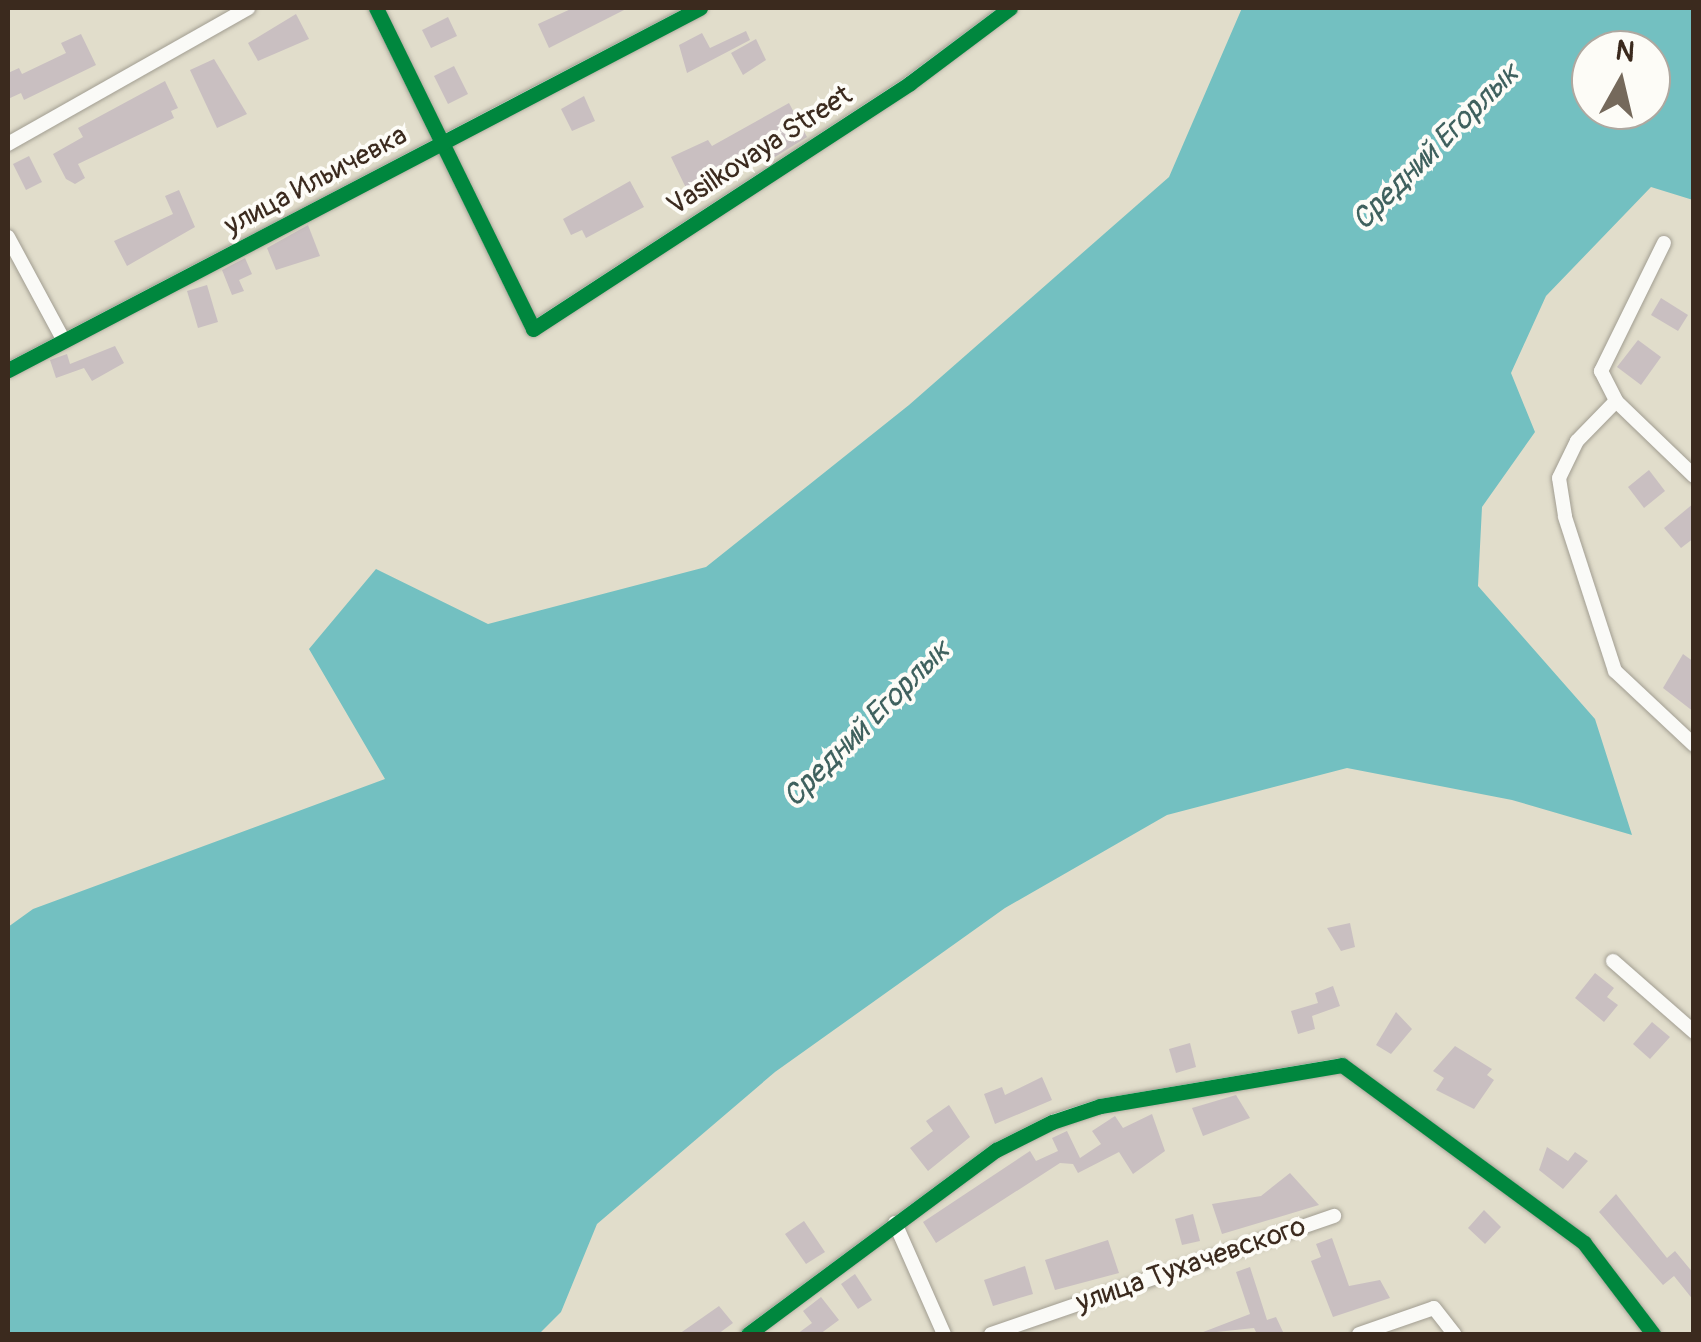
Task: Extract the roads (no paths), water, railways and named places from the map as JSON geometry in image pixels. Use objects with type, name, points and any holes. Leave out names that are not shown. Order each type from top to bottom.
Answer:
[{"type":"street","points":[[8,144],[248,8]]},
{"type":"street","points":[[376,8],[444,142]]},
{"type":"street","name":"улица Ильичевка","points":[[8,370],[700,8]]},
{"type":"street","name":"Vasilkovaya Street","points":[[444,142],[533,329],[910,83],[1010,8]]},
{"type":"street","points":[[8,238],[64,341]]},
{"type":"street","points":[[1664,243],[1601,371],[1616,400],[1694,476]]},
{"type":"street","points":[[1616,400],[1577,441],[1559,478],[1565,518],[1615,672],[1694,746]]},
{"type":"street","points":[[1613,961],[1694,1032]]},
{"type":"street","points":[[748,1334],[996,1150],[1052,1122],[1100,1106],[1342,1065],[1584,1242],[1653,1334]]},
{"type":"street","name":"улица Тухачевского","points":[[991,1334],[1334,1216]]},
{"type":"street","points":[[895,1223],[944,1334]]},
{"type":"street","points":[[1360,1334],[1434,1308],[1454,1334]]},
{"type":"water","name":"Средний Егорлык","points":[[1242,8],[1693,8],[1693,200],[1651,187],[1546,296],[1511,373],[1535,432],[1482,507],[1478,586],[1595,719],[1632,835],[1512,800],[1347,768],[1167,815],[1005,908],[775,1072],[597,1224],[561,1312],[539,1334],[8,1334],[8,927],[33,909],[385,779],[309,649],[376,569],[488,624],[706,567],[909,405],[1169,177]]}]
